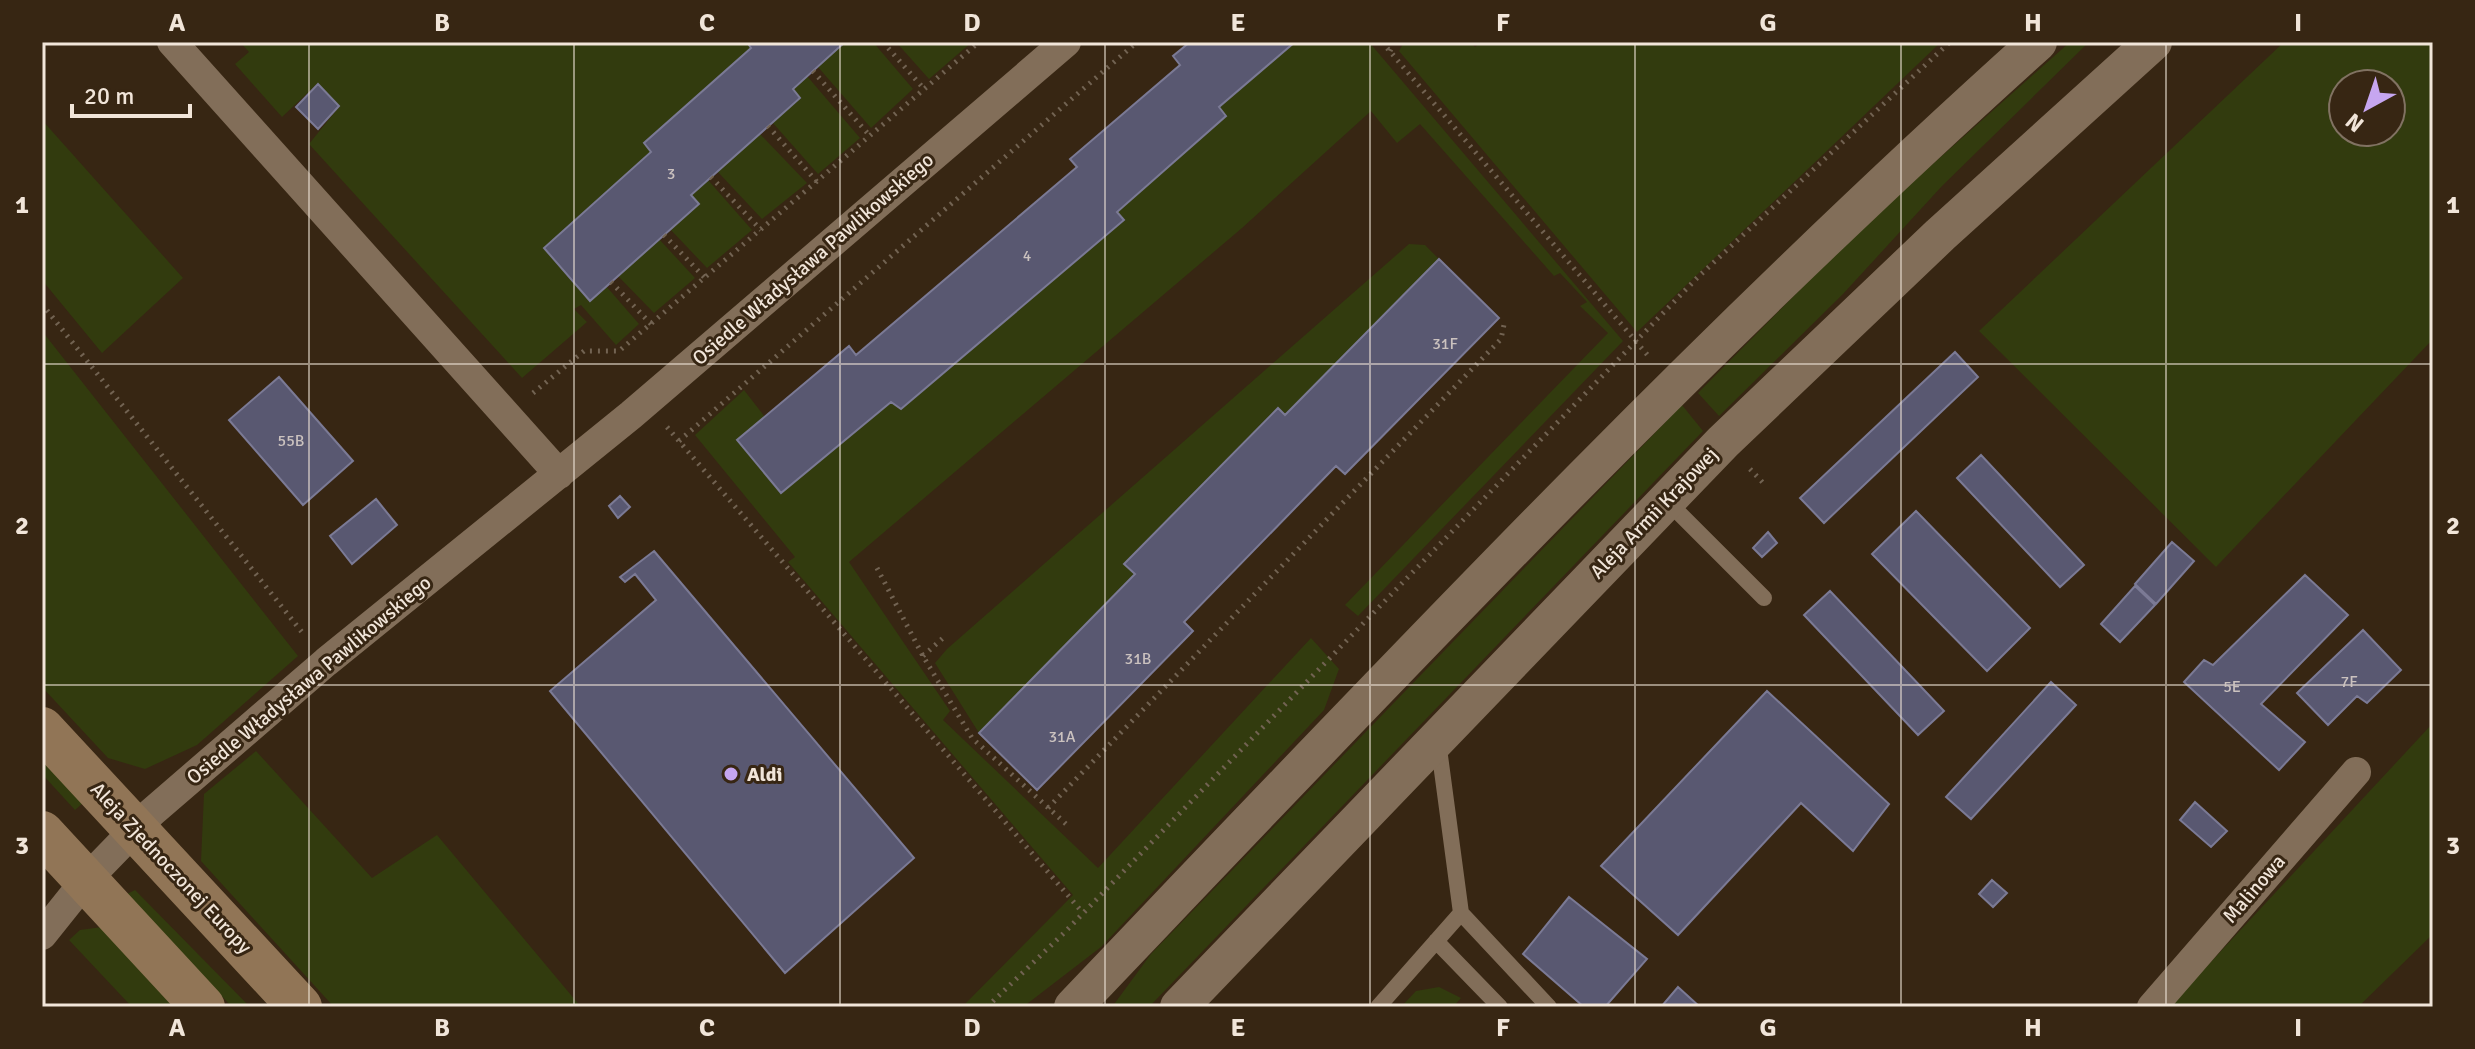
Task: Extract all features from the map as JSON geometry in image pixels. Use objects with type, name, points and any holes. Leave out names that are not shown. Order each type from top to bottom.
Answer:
[{"type":"main road","name":"Aleja Zjednoczonej Europy","points":[[42,729],[300,1007]]},
{"type":"main road","points":[[42,833],[203,1007]]},
{"type":"street","points":[[172,42],[559,474]]},
{"type":"street","name":"Osiedle Władysława Pawlikowskiego","points":[[42,935],[86,880],[135,828],[326,662],[646,402],[1066,42]]},
{"type":"street","points":[[1073,1007],[1672,386],[1893,172],[2038,42]]},
{"type":"street","name":"Aleja Armii Krajowej","points":[[1179,1007],[1723,442],[1929,245],[2153,42]]},
{"type":"street","name":"Malinowa","points":[[2152,1007],[2356,772]]},
{"type":"lane","points":[[1665,500],[1764,598]]},
{"type":"lane","points":[[1438,738],[1461,913],[1549,1007]]},
{"type":"lane","points":[[1378,1007],[1461,913]]},
{"type":"lane","points":[[1436,941],[1500,1007]]},
{"type":"path","points":[[883,42],[924,89]]},
{"type":"path","points":[[526,398],[584,351],[619,351],[979,42]]},
{"type":"path","points":[[679,441],[1137,42]]},
{"type":"path","points":[[1382,42],[1672,386]]},
{"type":"path","points":[[1390,51],[1394,42]]},
{"type":"path","points":[[987,1007],[1083,913],[1697,278],[1950,42]]},
{"type":"path","points":[[813,71],[870,136]]},
{"type":"path","points":[[768,126],[817,182]]},
{"type":"path","points":[[711,177],[761,230]]},
{"type":"path","points":[[664,235],[705,278]]},
{"type":"path","points":[[611,282],[651,324]]},
{"type":"path","points":[[42,304],[326,662]]},
{"type":"path","points":[[1048,808],[1501,339],[1505,320]]},
{"type":"path","points":[[646,402],[1083,913]]},
{"type":"path","points":[[1723,442],[1766,486]]},
{"type":"path","points":[[877,568],[923,656],[972,738],[1066,824]]},
{"type":"path","points":[[923,656],[943,638]]},
{"type":"green space","points":[[240,42],[747,42],[751,48],[644,143],[651,152],[544,248],[589,301],[606,286],[639,324],[616,345],[581,305],[574,309],[587,322],[522,378],[309,144],[339,107],[317,84],[282,117],[235,64],[249,52]]},
{"type":"green space","points":[[845,42],[873,42],[913,89],[871,128],[818,67]]},
{"type":"green space","points":[[896,42],[972,42],[929,79]]},
{"type":"green space","points":[[1295,42],[1369,42],[1623,341],[1358,616],[1345,605],[1608,333],[1580,306],[1587,302],[1560,273],[1554,276],[1420,124],[1397,143],[1371,111],[1242,228],[849,562],[950,711],[943,720],[1098,868],[1311,638],[1339,669],[1324,710],[1101,947],[1023,1007],[962,1007],[1073,895],[788,562],[795,557],[695,435],[744,390],[765,417],[737,441],[782,492],[891,402],[901,409],[1123,221],[1117,212],[1226,116],[1219,107]]},
{"type":"green space","points":[[1404,42],[1471,42],[1475,47],[1481,42],[1941,42],[1637,332],[1399,51]]},
{"type":"green space","points":[[2070,42],[2089,42],[1942,186],[1843,294],[1719,416],[1698,393],[1863,226]]},
{"type":"green space","points":[[2284,42],[2433,42],[2433,339],[2216,567],[1979,331]]},
{"type":"green space","points":[[807,76],[860,138],[818,174],[772,122],[793,89]]},
{"type":"green space","points":[[42,120],[183,278],[102,353],[42,280]]},
{"type":"green space","points":[[760,134],[807,183],[762,219],[717,171]]},
{"type":"green space","points":[[708,180],[752,230],[707,268],[670,229],[698,203],[691,195]]},
{"type":"green space","points":[[659,239],[695,278],[654,313],[618,276]]},
{"type":"green space","points":[[1409,244],[1425,245],[1439,259],[1285,415],[1277,408],[1125,564],[1135,574],[979,733],[935,663],[947,649]]},
{"type":"green space","points":[[42,331],[298,656],[197,745],[145,769],[108,758],[42,687]]},
{"type":"green space","points":[[1682,405],[1703,431],[1149,1007],[1112,1007],[1151,954]]},
{"type":"green space","points":[[2433,723],[2433,934],[2358,1007],[2169,1007]]},
{"type":"green space","points":[[256,751],[372,878],[437,835],[581,1007],[334,1007],[201,861],[204,794]]},
{"type":"green space","points":[[42,759],[83,803],[75,810],[42,774]]},
{"type":"green space","points":[[135,890],[250,1007],[232,1007],[127,894]]},
{"type":"green space","points":[[102,927],[177,1007],[132,1007],[69,940],[80,930]]},
{"type":"green space","points":[[1439,987],[1461,998],[1453,1007],[1401,1007],[1416,991]]},
{"type":"building","points":[[747,42],[845,42],[793,89],[800,98],[691,195],[699,204],[590,301],[544,248],[651,152],[644,143],[751,48]]},
{"type":"building","points":[[1190,42],[1295,42],[1219,107],[1226,116],[1117,212],[1124,220],[901,409],[891,402],[781,493],[737,440],[849,346],[856,355],[1077,167],[1070,159],[1180,65],[1173,56]]},
{"type":"building","points":[[318,84],[339,106],[318,129],[296,107]]},
{"type":"building","points":[[1439,259],[1499,318],[1345,474],[1336,466],[1184,622],[1193,631],[1037,790],[979,733],[1135,574],[1124,564],[1278,408],[1285,415]]},
{"type":"building","points":[[1955,352],[1978,377],[1824,523],[1800,498]]},
{"type":"building","points":[[279,377],[353,461],[303,505],[229,420]]},
{"type":"building","points":[[1981,455],[2084,565],[2060,587],[1957,478]]},
{"type":"building","points":[[620,496],[630,507],[618,518],[609,506]]},
{"type":"building","points":[[376,499],[397,525],[352,564],[330,536]]},
{"type":"building","points":[[1916,511],[2030,628],[1987,671],[1872,554]]},
{"type":"building","points":[[1768,532],[1777,543],[1762,557],[1753,548]]},
{"type":"building","points":[[2172,542],[2194,561],[2156,604],[2135,584]]},
{"type":"building","name":"Aldi","points":[[654,551],[914,858],[785,973],[550,691],[656,600],[635,574],[625,582],[620,577]]},
{"type":"building","points":[[2305,575],[2348,615],[2261,704],[2305,742],[2279,770],[2184,682],[2204,660],[2213,665]]},
{"type":"building","points":[[2135,586],[2155,605],[2120,642],[2101,624]]},
{"type":"building","points":[[1830,591],[1944,711],[1918,735],[1804,615]]},
{"type":"building","points":[[2363,630],[2401,670],[2367,703],[2357,696],[2328,725],[2297,693]]},
{"type":"building","points":[[2051,682],[2076,705],[1971,819],[1946,797]]},
{"type":"building","points":[[1767,691],[1889,804],[1853,851],[1801,803],[1678,935],[1601,866]]},
{"type":"building","points":[[2195,802],[2227,831],[2211,847],[2180,820]]},
{"type":"building","points":[[1992,880],[2007,893],[1993,907],[1979,894]]},
{"type":"building","points":[[1569,897],[1647,959],[1605,1007],[1584,1007],[1523,954]]},
{"type":"building","points":[[1678,987],[1700,1007],[1661,1007]]},
{"type":"place","name":"Aldi","points":[[731,774]]}]
